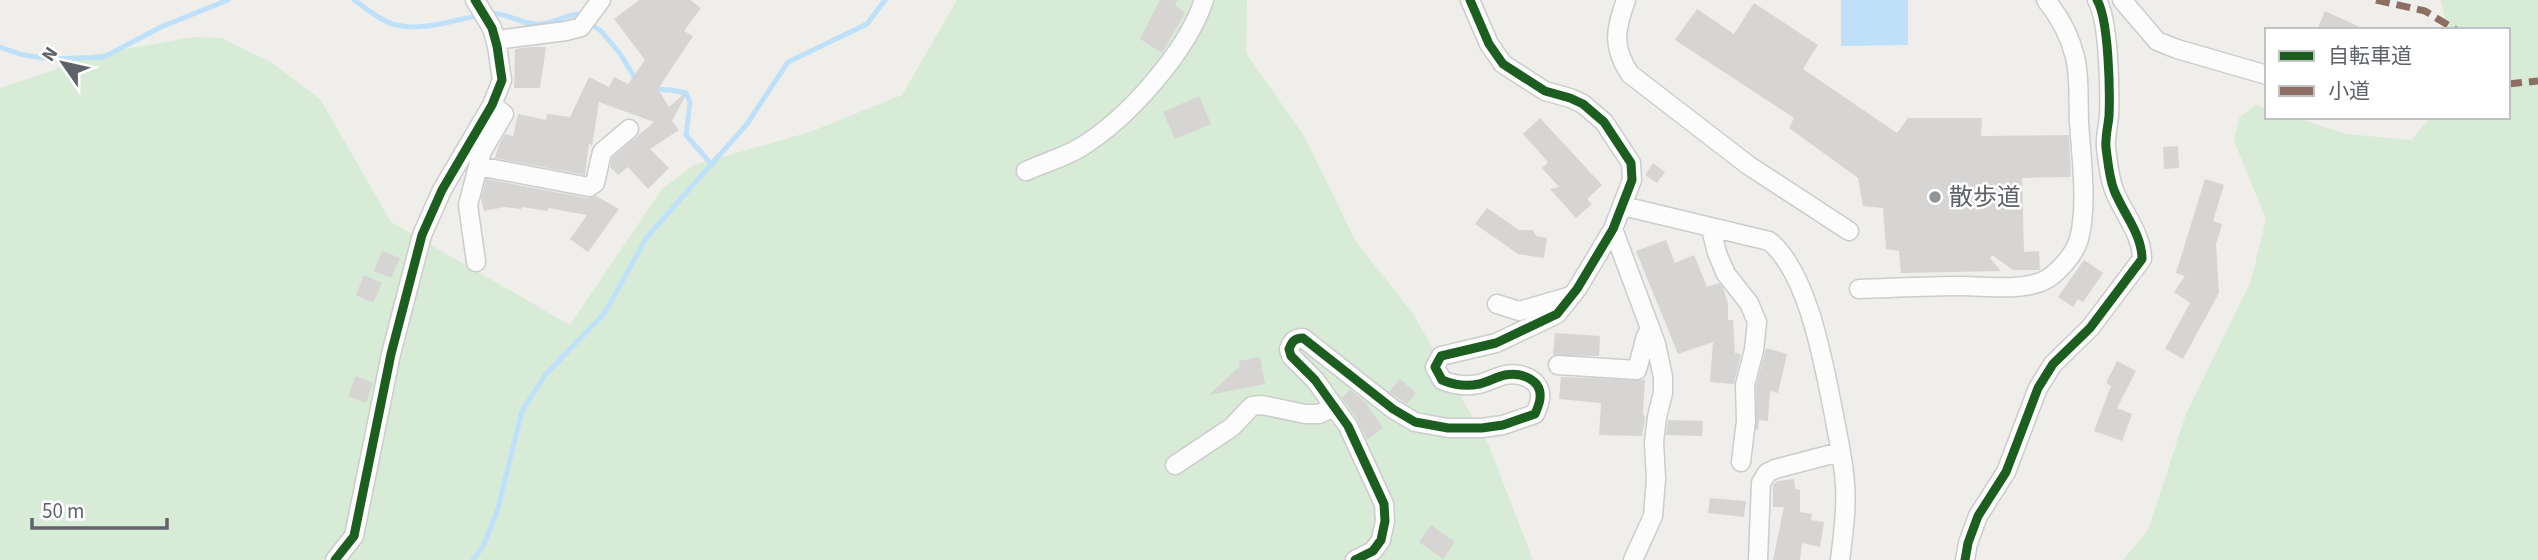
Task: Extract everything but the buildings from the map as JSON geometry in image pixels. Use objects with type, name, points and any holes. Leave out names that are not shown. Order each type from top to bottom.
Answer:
[{"type":"street","points":[[335,560],[354,536],[391,354],[422,235],[442,190],[492,105],[502,80],[492,28],[475,0]]},
{"type":"street","points":[[1027,171],[1081,148],[1134,104],[1171,63],[1204,0]]},
{"type":"street","points":[[1355,560],[1373,551],[1381,540],[1385,521],[1384,504],[1348,426],[1315,380],[1291,356],[1289,349],[1292,342],[1303,338],[1393,410],[1415,422],[1448,428],[1482,428],[1525,419],[1535,414],[1541,397],[1538,385],[1530,378],[1514,374],[1502,375],[1480,384],[1457,386],[1441,380],[1435,367],[1441,356],[1496,343],[1556,314],[1572,295],[1613,229],[1632,180],[1631,163],[1604,122],[1583,104],[1545,91],[1503,64],[1489,44],[1470,0]]},
{"type":"street","points":[[1626,0],[1616,31],[1622,61],[1630,74],[1748,165],[1849,230]]},
{"type":"street","points":[[1859,289],[1962,286],[1995,288],[2041,282],[2061,266],[2075,247],[2079,240],[2082,205],[2075,58],[2067,33],[2046,0]]},
{"type":"street","points":[[1965,560],[1978,516],[2006,472],[2038,388],[2053,364],[2090,328],[2142,259],[2136,233],[2114,190],[2108,169],[2105,140],[2109,95],[2105,32],[2103,15],[2097,0]]},
{"type":"street","points":[[2122,0],[2157,41],[2265,74]]},
{"type":"street","points":[[496,40],[566,31],[581,26],[598,5]]},
{"type":"street","points":[[476,262],[468,205],[482,151],[504,114],[492,105]]},
{"type":"street","points":[[478,166],[589,187],[595,183],[602,152],[629,129]]},
{"type":"street","points":[[1623,206],[1769,241],[1788,262],[1814,320],[1840,452],[1845,485],[1840,560]]},
{"type":"street","points":[[1613,229],[1656,344],[1663,377],[1663,393],[1654,442],[1656,479],[1653,516],[1633,560]]},
{"type":"street","points":[[1711,229],[1726,274],[1749,303],[1757,321],[1754,350],[1745,385],[1746,421],[1741,462]]},
{"type":"street","points":[[1497,304],[1519,311],[1572,295]]},
{"type":"street","points":[[1558,365],[1637,370],[1650,330]]},
{"type":"street","points":[[1175,465],[1232,427],[1252,406],[1262,405],[1312,414],[1319,414],[1334,407]]},
{"type":"street","points":[[1758,560],[1763,477],[1775,469],[1840,452]]},
{"type":"green space","points":[[957,0],[1247,0],[1246,53],[1304,136],[1356,242],[1412,312],[1489,446],[1533,560],[0,560],[0,88],[54,70],[79,57],[194,37],[221,38],[271,62],[320,99],[391,222],[570,325],[662,189],[694,165],[810,132],[902,95]]},
{"type":"green space","points":[[2441,0],[2538,0],[2538,560],[2123,560],[2148,530],[2186,414],[2251,281],[2266,219],[2234,141],[2239,118],[2256,105],[2265,108],[2265,119],[2299,119],[2346,134],[2411,140],[2429,119],[2510,119],[2510,28],[2447,28]]},
{"type":"water","points":[[1841,0],[1908,0],[1908,45],[1841,46]]},
{"type":"waterway","points":[[0,47],[23,55],[51,59],[104,57],[161,27],[228,0]]},
{"type":"waterway","points":[[354,0],[385,21],[408,27],[431,26],[495,14],[541,24],[577,14],[601,31],[621,55],[636,80]]},
{"type":"waterway","points":[[473,560],[483,546],[497,512],[522,411],[545,375],[604,314],[647,237],[747,124],[788,62],[867,24],[885,0]]},
{"type":"waterway","points":[[654,89],[686,93],[690,102],[686,135],[712,165]]},
{"type":"marked path","points":[[2376,0],[2425,11],[2453,28]]},
{"type":"marked path","points":[[2510,84],[2538,81]]},
{"type":"cycle path","points":[[335,560],[354,536],[391,354],[422,235],[442,190],[492,105],[502,80],[492,28],[475,0]]},
{"type":"cycle path","points":[[1355,560],[1373,551],[1381,540],[1385,521],[1384,504],[1348,426],[1315,380],[1291,356],[1289,349],[1292,342],[1303,338],[1393,409],[1415,422],[1448,428],[1482,428],[1503,425],[1535,414],[1540,402],[1540,391],[1529,378],[1511,374],[1479,384],[1460,385],[1442,380],[1435,367],[1441,356],[1496,343],[1557,314],[1577,289],[1613,229],[1632,180],[1631,163],[1604,122],[1583,104],[1545,91],[1503,64],[1489,44],[1470,0]]},
{"type":"cycle path","points":[[1965,560],[1978,516],[2006,472],[2038,388],[2053,364],[2090,328],[2142,259],[2139,241],[2114,190],[2109,169],[2106,144],[2109,116],[2108,56],[2104,23],[2097,0]]},
{"type":"place","name":"散歩道","points":[[1935,197]]}]
